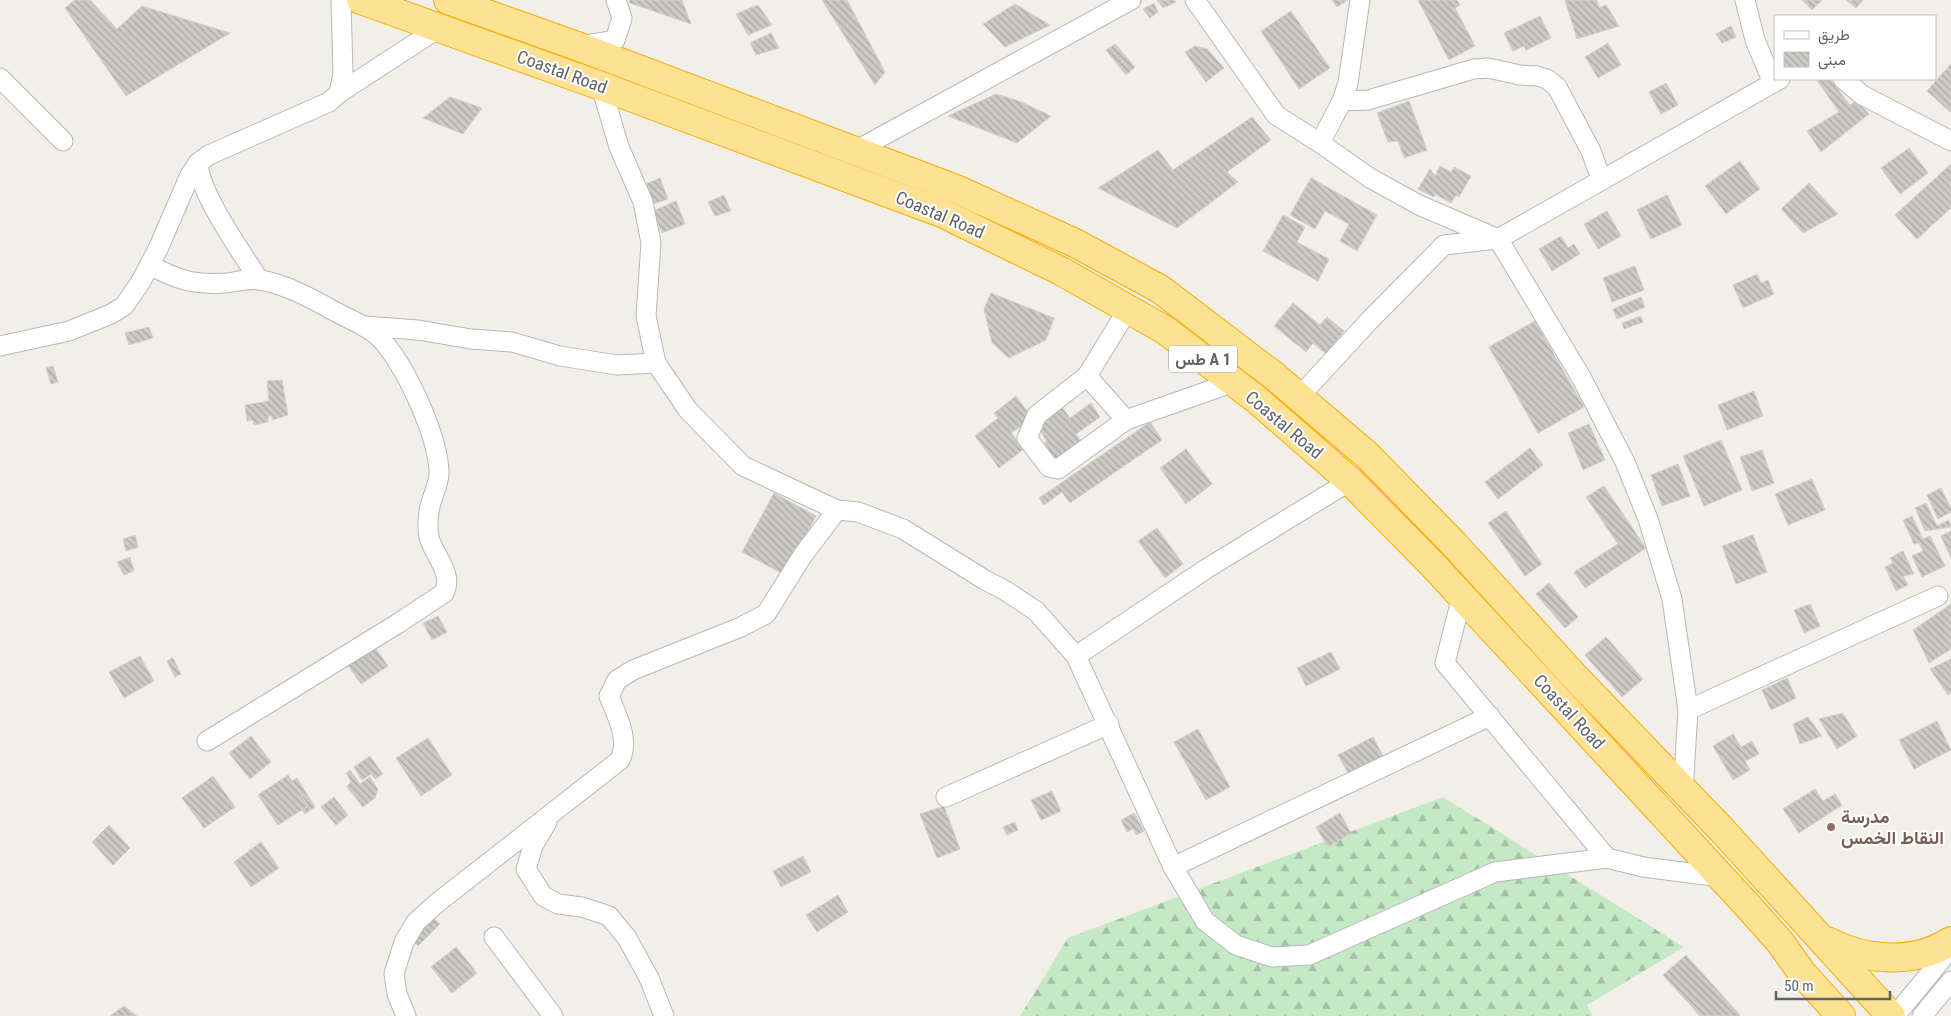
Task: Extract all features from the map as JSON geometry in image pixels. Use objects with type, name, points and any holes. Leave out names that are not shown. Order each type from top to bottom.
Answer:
[{"type":"highway","name":"Coastal Road","points":[[361,0],[601,86],[944,214],[1061,271],[1165,330],[1256,399],[1350,481],[1462,596],[1721,877],[1780,942],[1802,973],[1841,1016]]},
{"type":"highway","name":"Coastal Road","points":[[448,0],[577,46],[956,189],[1075,243],[1160,289],[1273,375],[1366,455],[1447,537],[1575,677],[1683,792],[1722,830],[1808,927],[1893,1016]]},
{"type":"highway","points":[[1808,927],[1828,941],[1850,952],[1873,957],[1897,958],[1921,954],[1951,941]]},
{"type":"highway","points":[[1802,973],[1811,999],[1813,1016]]},
{"type":"street","points":[[339,93],[343,74],[341,0]]},
{"type":"street","points":[[577,46],[615,40],[622,18],[616,0]]},
{"type":"street","points":[[855,151],[1131,0]]},
{"type":"street","points":[[1195,0],[1276,115],[1370,178],[1419,205],[1498,238],[1582,377],[1625,462],[1648,519],[1672,598],[1688,710],[1683,792]]},
{"type":"street","points":[[1320,143],[1342,101],[1348,83],[1360,0]]},
{"type":"street","points":[[1745,0],[1755,40],[1774,77]]},
{"type":"street","points":[[0,346],[69,331],[111,314],[124,306],[150,265],[190,175],[198,163],[209,155],[329,102],[339,93],[439,28]]},
{"type":"street","points":[[1342,101],[1368,100],[1445,77],[1488,68],[1547,79],[1557,88],[1591,151],[1601,179]]},
{"type":"street","points":[[0,78],[64,141]]},
{"type":"street","points":[[1844,80],[1862,95],[1951,141]]},
{"type":"street","points":[[1299,397],[1375,315],[1444,245],[1498,238],[1776,81]]},
{"type":"street","points":[[601,86],[619,147],[643,202],[651,243],[646,316],[656,363],[688,410],[743,466],[837,510],[858,512],[903,529],[1036,611],[1076,656],[1109,724],[1173,867],[1205,922],[1236,945],[1272,957],[1309,955],[1495,872],[1608,858],[1643,867],[1721,877]]},
{"type":"street","points":[[198,163],[199,176],[224,224],[259,280]]},
{"type":"street","points":[[150,265],[172,277],[194,283],[259,280],[314,300],[364,326],[378,336],[399,365],[420,404],[429,428],[440,472],[430,503],[427,521],[429,537],[448,577],[444,593],[207,741]]},
{"type":"street","points":[[1128,309],[1087,376],[1038,415],[1027,438],[1048,467],[1058,468],[1126,420],[1234,382]]},
{"type":"street","points":[[364,326],[418,330],[471,339],[512,342],[560,356],[617,365],[656,363]]},
{"type":"street","points":[[1087,376],[1126,420]]},
{"type":"street","points":[[1076,656],[1206,569],[1350,481]]},
{"type":"street","points":[[406,1016],[397,994],[394,974],[404,942],[416,922],[620,760],[625,752],[624,744],[619,722],[609,696],[617,680],[640,666],[741,627],[766,614],[803,555],[837,510]]},
{"type":"street","points":[[1462,596],[1446,663],[1608,858]]},
{"type":"street","points":[[1688,710],[1938,596]]},
{"type":"street","points":[[1173,867],[1490,716]]},
{"type":"street","points":[[946,797],[1109,724]]},
{"type":"street","points":[[552,815],[533,846],[526,869],[543,896],[558,904],[582,907],[609,916],[627,938],[649,978],[664,1016]]},
{"type":"street","points":[[494,936],[553,1016]]},
{"type":"street","points":[[1893,1016],[1951,948]]},
{"type":"street","points":[[1922,1016],[1951,981]]},
{"type":"green space","points":[[1443,797],[1684,947],[1587,1005],[1592,1016],[1020,1016],[1068,938]]},
{"type":"building","points":[[75,0],[90,0],[117,29],[142,6],[230,33],[126,96],[65,8]]},
{"type":"building","points":[[629,0],[682,0],[691,24],[630,3]]},
{"type":"building","points":[[822,0],[847,0],[885,72],[875,85]]},
{"type":"building","points":[[1157,0],[1174,0],[1176,2],[1163,8]]},
{"type":"building","points":[[1332,0],[1348,0],[1337,7]]},
{"type":"building","points":[[1418,0],[1457,0],[1460,5],[1455,8],[1475,46],[1449,60]]},
{"type":"building","points":[[1565,0],[1597,0],[1599,8],[1606,5],[1619,26],[1577,39]]},
{"type":"building","points":[[1802,0],[1822,0],[1812,10]]},
{"type":"building","points":[[1846,0],[1863,0],[1856,8]]},
{"type":"building","points":[[1154,3],[1158,12],[1150,18],[1143,9]]},
{"type":"building","points":[[1015,4],[1050,25],[1005,47],[983,24]]},
{"type":"building","points":[[758,5],[772,25],[748,35],[736,14]]},
{"type":"building","points":[[1291,11],[1330,68],[1299,89],[1261,31]]},
{"type":"building","points":[[1540,16],[1551,38],[1526,50],[1524,46],[1513,51],[1504,33]]},
{"type":"building","points":[[1731,26],[1736,37],[1722,43],[1716,34]]},
{"type":"building","points":[[771,33],[779,48],[756,55],[750,43]]},
{"type":"building","points":[[1608,43],[1621,65],[1598,78],[1585,57]]},
{"type":"building","points":[[1115,44],[1135,67],[1126,75],[1106,50]]},
{"type":"building","points":[[1195,46],[1207,49],[1224,68],[1206,82],[1185,52]]},
{"type":"building","points":[[1951,64],[1951,111],[1950,112],[1927,91]]},
{"type":"building","points":[[1817,80],[1831,80],[1850,105],[1857,101],[1869,114],[1821,152],[1807,131],[1839,112]]},
{"type":"building","points":[[1666,83],[1678,105],[1661,114],[1649,92]]},
{"type":"building","points":[[996,94],[1019,101],[1051,116],[1017,143],[948,116]]},
{"type":"building","points":[[450,97],[482,108],[463,134],[423,118]]},
{"type":"building","points":[[1409,101],[1427,150],[1404,158],[1398,141],[1388,142],[1377,113]]},
{"type":"building","points":[[1252,117],[1271,140],[1227,172],[1238,182],[1177,228],[1098,188],[1158,150],[1173,170]]},
{"type":"building","points":[[1909,148],[1928,173],[1900,194],[1881,168]]},
{"type":"building","points":[[1740,161],[1760,189],[1726,214],[1705,186]]},
{"type":"building","points":[[1951,164],[1951,208],[1917,239],[1895,215]]},
{"type":"building","points":[[1440,166],[1451,172],[1454,167],[1471,176],[1459,197],[1456,195],[1451,203],[1435,194],[1434,197],[1418,189],[1430,169],[1435,176]]},
{"type":"building","points":[[660,178],[668,199],[653,204],[646,184]]},
{"type":"building","points":[[1311,178],[1377,215],[1357,251],[1340,241],[1349,224],[1325,211],[1315,229],[1290,215]]},
{"type":"building","points":[[1809,183],[1838,214],[1803,233],[1781,209]]},
{"type":"building","points":[[724,195],[731,211],[715,216],[708,202]]},
{"type":"building","points":[[1667,195],[1682,225],[1651,239],[1637,210]]},
{"type":"building","points":[[676,201],[685,224],[662,233],[653,211]]},
{"type":"building","points":[[1607,211],[1621,236],[1598,249],[1584,224]]},
{"type":"building","points":[[1283,215],[1305,227],[1297,242],[1329,259],[1318,281],[1263,251]]},
{"type":"building","points":[[1561,236],[1568,248],[1574,244],[1580,254],[1552,271],[1539,249]]},
{"type":"building","points":[[1635,266],[1644,290],[1612,302],[1603,278]]},
{"type":"building","points":[[1757,274],[1761,283],[1768,280],[1774,294],[1743,308],[1733,285]]},
{"type":"building","points":[[991,293],[1054,318],[1046,340],[1009,358],[992,343],[984,309]]},
{"type":"building","points":[[1641,297],[1645,307],[1617,319],[1613,309]]},
{"type":"building","points":[[1293,303],[1320,325],[1327,317],[1344,331],[1326,354],[1313,343],[1306,352],[1274,326]]},
{"type":"building","points":[[1641,316],[1643,322],[1624,329],[1622,323]]},
{"type":"building","points":[[1535,321],[1584,407],[1538,433],[1489,347]]},
{"type":"building","points":[[149,327],[153,338],[129,345],[125,333]]},
{"type":"building","points":[[53,366],[58,382],[51,384],[46,368]]},
{"type":"building","points":[[282,380],[288,415],[273,420],[271,416],[268,416],[268,422],[254,425],[253,420],[247,421],[245,405],[269,401],[267,381]]},
{"type":"building","points":[[1754,391],[1763,416],[1727,430],[1718,405]]},
{"type":"building","points":[[1016,396],[1032,418],[1011,433],[1024,449],[999,468],[975,436],[998,418],[994,413]]},
{"type":"building","points":[[1091,403],[1100,417],[1076,434],[1083,444],[1057,462],[1044,443],[1047,441],[1036,425],[1062,407],[1070,418]]},
{"type":"building","points":[[1150,422],[1162,440],[1070,503],[1062,492],[1044,505],[1039,498]]},
{"type":"building","points":[[1589,424],[1605,460],[1583,470],[1568,433]]},
{"type":"building","points":[[1721,440],[1742,490],[1704,506],[1683,456]]},
{"type":"building","points":[[1530,448],[1543,465],[1498,499],[1485,482]]},
{"type":"building","points":[[1186,449],[1212,484],[1186,504],[1160,468]]},
{"type":"building","points":[[1762,450],[1774,483],[1752,491],[1740,457]]},
{"type":"building","points":[[1678,464],[1690,496],[1662,506],[1651,475]]},
{"type":"building","points":[[1812,479],[1825,510],[1788,525],[1775,494]]},
{"type":"building","points":[[1604,486],[1646,548],[1585,588],[1574,572],[1618,544],[1586,497]]},
{"type":"building","points":[[1941,488],[1951,508],[1951,512],[1938,519],[1927,495]]},
{"type":"building","points":[[774,493],[816,516],[785,575],[742,552]]},
{"type":"building","points":[[1926,503],[1937,526],[1949,520],[1951,527],[1925,531],[1915,508]]},
{"type":"building","points":[[1506,511],[1542,564],[1525,576],[1488,523]]},
{"type":"building","points":[[1912,516],[1923,539],[1930,536],[1945,566],[1922,577],[1912,556],[1923,551],[1919,543],[1914,544],[1903,520]]},
{"type":"building","points":[[1157,528],[1183,564],[1165,578],[1138,541]]},
{"type":"building","points":[[1951,531],[1951,558],[1941,536]]},
{"type":"building","points":[[135,535],[138,547],[126,551],[123,539]]},
{"type":"building","points":[[1753,535],[1767,572],[1736,584],[1722,546]]},
{"type":"building","points":[[1903,551],[1914,574],[1903,576],[1908,585],[1896,591],[1885,567],[1893,563],[1890,558]]},
{"type":"building","points":[[130,557],[134,571],[124,575],[117,562]]},
{"type":"building","points":[[1549,583],[1578,617],[1565,628],[1536,594]]},
{"type":"building","points":[[1810,604],[1820,626],[1804,633],[1794,610]]},
{"type":"building","points":[[1951,604],[1951,649],[1929,663],[1913,630]]},
{"type":"building","points":[[438,616],[447,632],[432,640],[423,623]]},
{"type":"building","points":[[1606,637],[1643,679],[1622,697],[1585,655]]},
{"type":"building","points":[[374,646],[388,666],[361,684],[347,664]]},
{"type":"building","points":[[1331,652],[1340,669],[1306,686],[1297,668]]},
{"type":"building","points":[[140,656],[154,681],[124,698],[109,672]]},
{"type":"building","points":[[173,658],[181,674],[175,677],[167,661]]},
{"type":"building","points":[[1951,659],[1951,693],[1948,695],[1930,669]]},
{"type":"building","points":[[1787,678],[1796,698],[1771,710],[1762,690]]},
{"type":"building","points":[[1843,713],[1857,736],[1837,749],[1819,719]]},
{"type":"building","points":[[1808,717],[1822,736],[1800,744],[1793,724]]},
{"type":"building","points":[[1937,721],[1951,750],[1914,769],[1899,740]]},
{"type":"building","points":[[1198,729],[1230,787],[1206,800],[1174,742]]},
{"type":"building","points":[[1733,734],[1741,747],[1752,741],[1759,754],[1745,761],[1750,770],[1733,780],[1713,746]]},
{"type":"building","points":[[251,736],[271,762],[250,779],[229,753]]},
{"type":"building","points":[[1373,737],[1384,758],[1350,776],[1338,755]]},
{"type":"building","points":[[428,738],[452,775],[421,796],[396,758]]},
{"type":"building","points":[[370,756],[383,774],[375,779],[371,774],[362,780],[354,767]]},
{"type":"building","points":[[350,770],[360,784],[370,777],[378,790],[375,798],[363,807],[347,787],[351,781],[346,773]]},
{"type":"building","points":[[288,775],[308,806],[278,825],[258,795]]},
{"type":"building","points":[[213,776],[235,807],[204,828],[182,798]]},
{"type":"building","points":[[297,778],[315,807],[305,814],[302,810],[308,806],[292,781]]},
{"type":"building","points":[[1815,789],[1823,801],[1835,794],[1842,805],[1799,833],[1783,809]]},
{"type":"building","points":[[1052,791],[1061,811],[1041,820],[1031,800]]},
{"type":"building","points":[[334,797],[348,815],[336,825],[321,807]]},
{"type":"building","points":[[944,806],[960,849],[937,858],[920,814]]},
{"type":"building","points":[[1134,813],[1144,831],[1136,835],[1133,829],[1127,832],[1121,820]]},
{"type":"building","points":[[1340,813],[1351,833],[1328,847],[1316,827]]},
{"type":"building","points":[[1015,822],[1018,830],[1007,835],[1003,827]]},
{"type":"building","points":[[109,825],[130,848],[113,865],[92,842]]},
{"type":"building","points":[[261,842],[279,868],[251,887],[234,862]]},
{"type":"building","points":[[803,856],[811,872],[781,887],[773,871]]},
{"type":"building","points":[[838,895],[848,912],[817,932],[806,915]]},
{"type":"building","points":[[432,917],[440,924],[418,946],[410,938]]},
{"type":"building","points":[[456,947],[477,973],[452,993],[431,967]]},
{"type":"building","points":[[1686,955],[1739,1016],[1700,1016],[1663,975]]},
{"type":"building","points":[[124,1006],[137,1016],[110,1016]]},
{"type":"place","name":"مدرسة النقاط الخمس","points":[[1831,827]]}]
